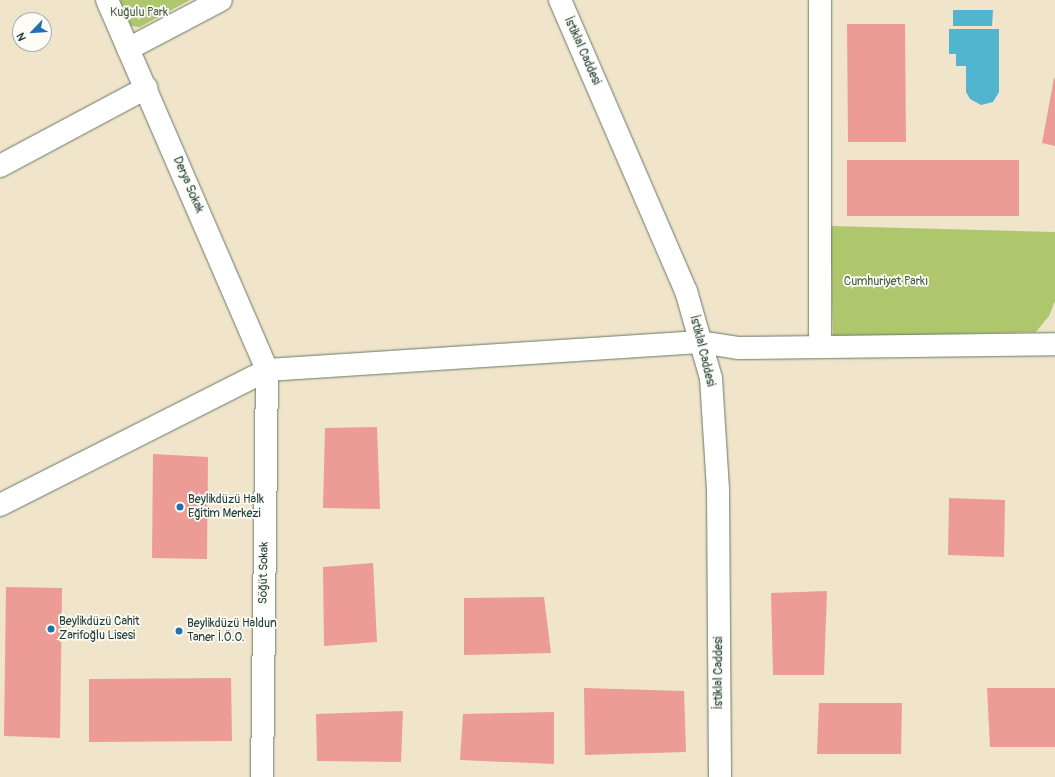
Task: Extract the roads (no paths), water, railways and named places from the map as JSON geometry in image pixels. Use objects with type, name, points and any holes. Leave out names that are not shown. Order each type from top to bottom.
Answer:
[{"type":"street","name":"Derya Sokak","points":[[107,0],[267,370]]},
{"type":"street","points":[[128,49],[221,0]]},
{"type":"street","name":"İstiklal Caddesi","points":[[560,0],[686,291],[711,378],[718,490],[720,777]]},
{"type":"street","points":[[820,0],[820,345]]},
{"type":"street","points":[[0,166],[146,88]]},
{"type":"street","points":[[0,505],[267,370],[700,342],[738,348],[820,345],[1055,344]]},
{"type":"street","name":"Söğüt Sokak","points":[[262,777],[267,370]]},
{"type":"water","points":[[953,10],[993,10],[992,26],[953,26]]},
{"type":"water","points":[[949,29],[999,29],[999,92],[993,102],[981,105],[970,99],[966,92],[966,66],[956,66],[956,54],[949,54]]},
{"type":"place","name":"Beylikdüzü Halk Eğitim Merkezi","points":[[180,507]]},
{"type":"place","name":"Beylikdüzü Cahit Zarifoğlu Lisesi","points":[[51,629]]},
{"type":"place","name":"Beylikdüzü Haldun Taner İ.Ö.O.","points":[[179,631]]},
{"type":"park label","name":"Kuğulu Park","points":[[139,13]]},
{"type":"park label","name":"Cumhuriyet Parkı","points":[[886,282]]}]
